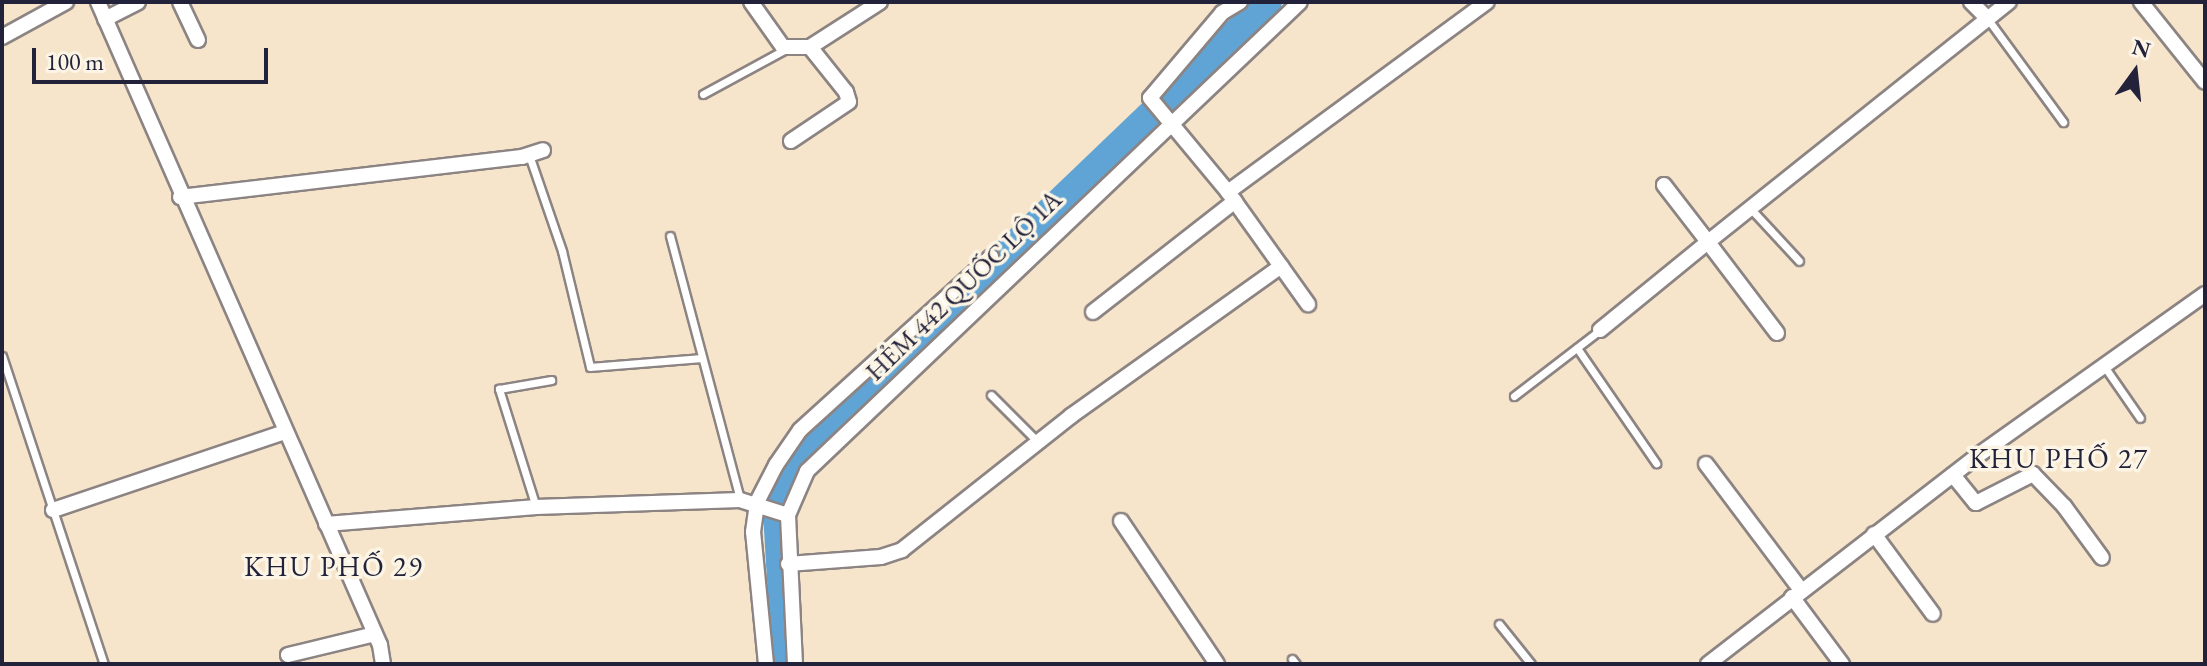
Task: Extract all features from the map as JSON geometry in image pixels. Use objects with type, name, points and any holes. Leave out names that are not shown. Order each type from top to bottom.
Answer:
[{"type":"street","points":[[2,37],[66,2]]},
{"type":"street","points":[[98,2],[180,197],[375,634],[383,664]]},
{"type":"street","points":[[105,19],[138,2]]},
{"type":"street","points":[[180,2],[198,40]]},
{"type":"street","points":[[751,2],[786,49],[810,47],[880,2]]},
{"type":"street","points":[[1240,2],[1222,13],[1200,45],[1152,91],[1153,103],[1232,196],[1308,304]]},
{"type":"street","name":"HẺM 442 QUỐC LỘ 1A","points":[[795,664],[781,512],[822,453],[1168,121],[1300,2]]},
{"type":"street","points":[[1093,312],[1232,196],[1487,2]]},
{"type":"street","points":[[1971,2],[1987,18]]},
{"type":"street","points":[[1600,330],[2009,2]]},
{"type":"street","points":[[2141,2],[2205,82]]},
{"type":"street","points":[[791,141],[849,102],[810,47]]},
{"type":"street","points":[[180,197],[536,153]]},
{"type":"street","points":[[1664,185],[1777,333]]},
{"type":"street","points":[[766,664],[753,532],[757,502],[800,430],[991,257]]},
{"type":"street","points":[[788,564],[881,557],[902,550],[1037,441],[1281,266]]},
{"type":"street","points":[[1708,664],[1796,593],[1953,475],[2205,294]]},
{"type":"street","points":[[53,510],[285,432]]},
{"type":"street","points":[[1706,464],[1842,664]]},
{"type":"street","points":[[1953,475],[1976,503],[2033,474],[2064,506],[2102,558]]},
{"type":"street","points":[[326,524],[536,507],[740,500],[757,502],[781,512]]},
{"type":"street","points":[[1121,521],[1217,664]]},
{"type":"street","points":[[1874,534],[1933,614]]},
{"type":"street","points":[[288,655],[375,634]]},
{"type":"lane","points":[[1987,18],[2063,122]]},
{"type":"lane","points":[[703,94],[786,49]]},
{"type":"lane","points":[[536,153],[590,367],[702,358]]},
{"type":"lane","points":[[1750,208],[1799,261]]},
{"type":"lane","points":[[670,236],[740,500]]},
{"type":"lane","points":[[1514,396],[1600,330]]},
{"type":"lane","points":[[1577,348],[1656,463]]},
{"type":"lane","points":[[2,356],[104,664]]},
{"type":"lane","points":[[2104,366],[2140,418]]},
{"type":"lane","points":[[536,507],[499,389],[551,380]]},
{"type":"lane","points":[[991,395],[1037,441]]},
{"type":"lane","points":[[1499,624],[1531,664]]},
{"type":"waterway","points":[[786,664],[777,514],[779,480],[792,458],[1268,2]]},
{"type":"district","name":"KHU PHỐ 27","points":[[2059,458]]},
{"type":"district","name":"KHU PHỐ 29","points":[[334,566]]}]
